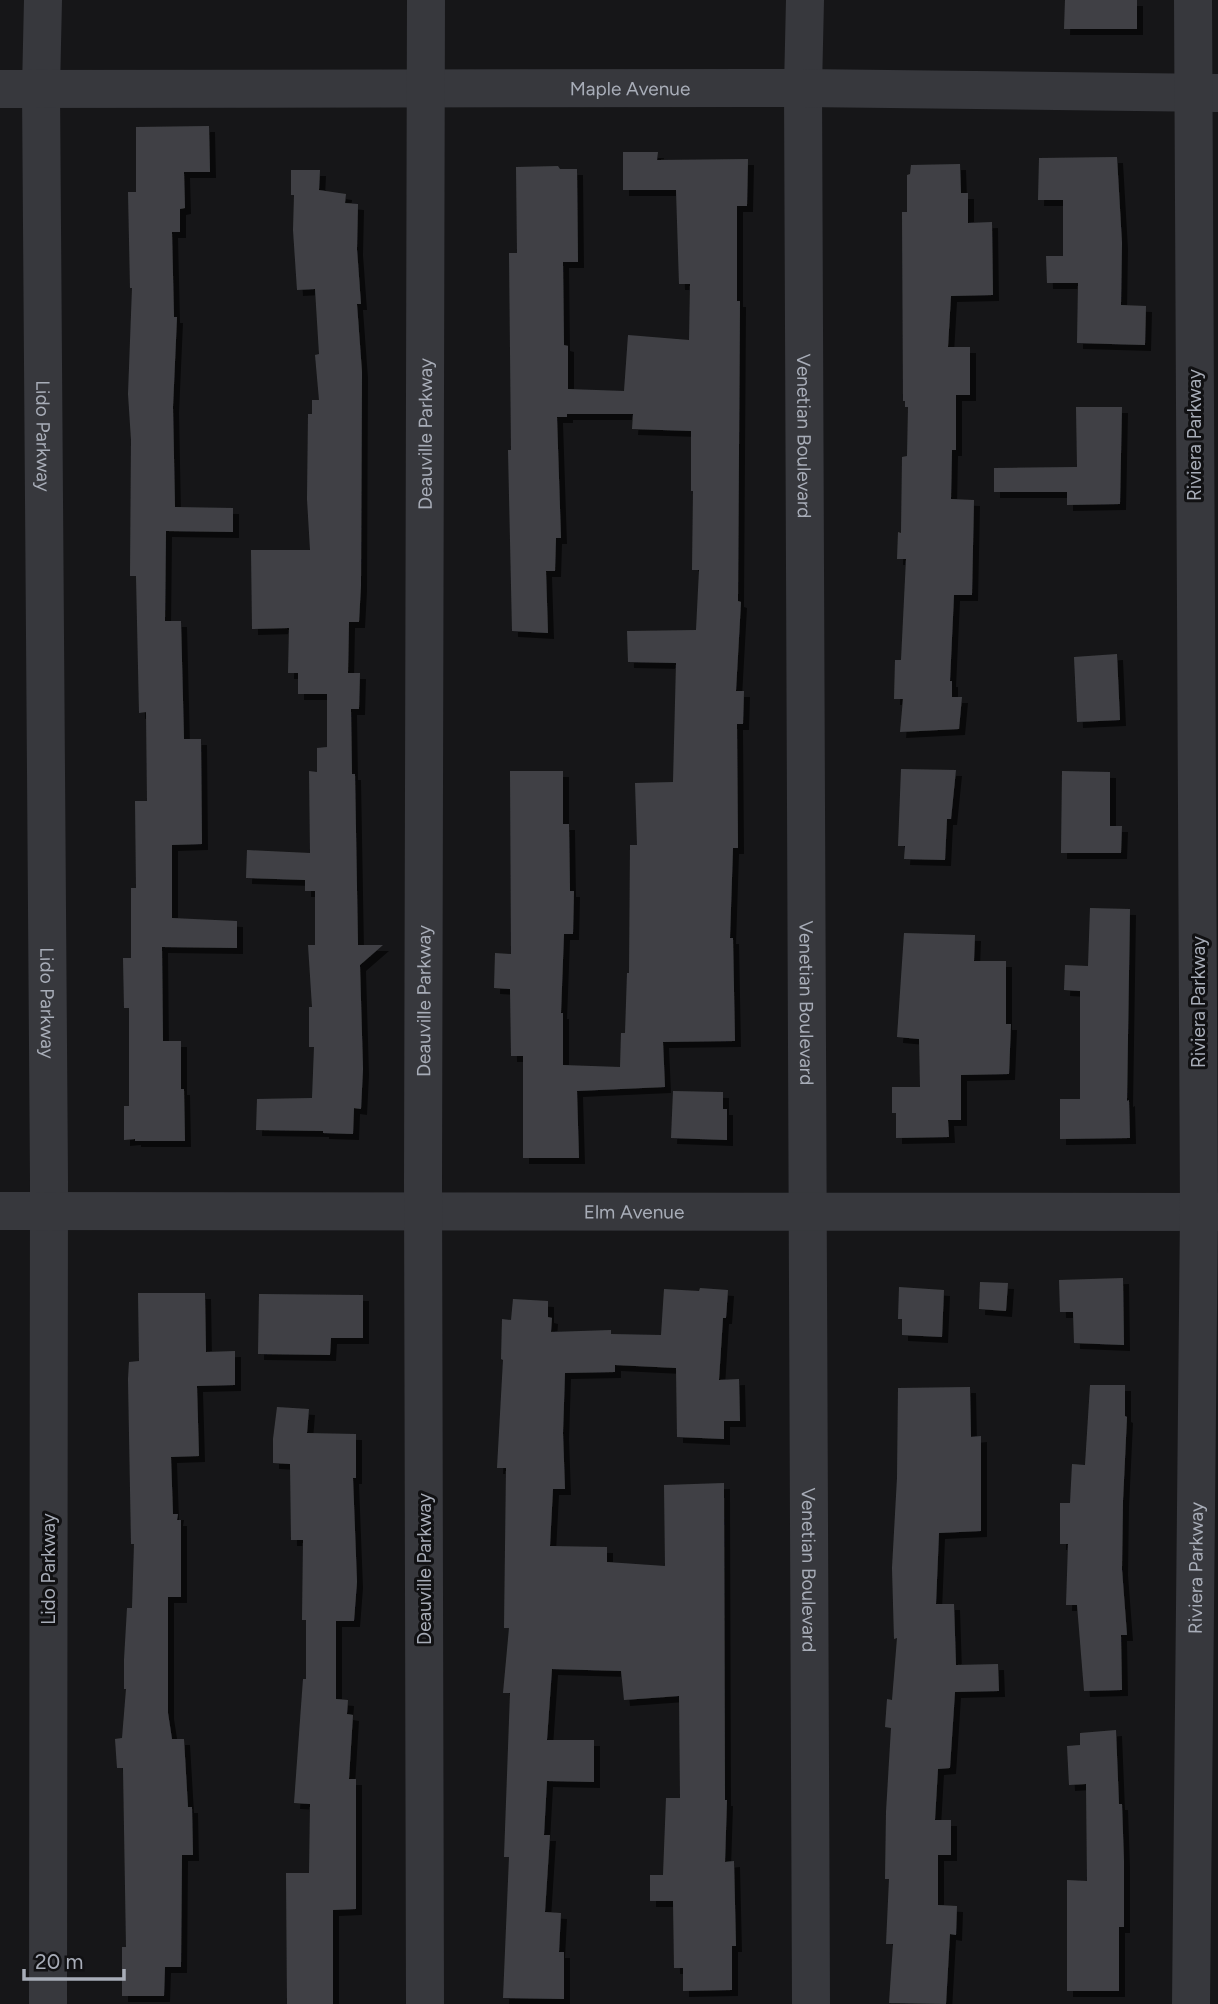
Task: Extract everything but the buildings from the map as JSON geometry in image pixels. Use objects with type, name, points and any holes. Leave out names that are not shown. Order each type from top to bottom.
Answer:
[{"type":"street","name":"Lido Parkway","points":[[43,0],[41,89],[49,1212],[48,2004]]},
{"type":"street","name":"Deauville Parkway","points":[[425,2004],[423,1212],[426,0]]},
{"type":"street","name":"Venetian Boulevard","points":[[805,0],[803,88],[811,2004]]},
{"type":"street","name":"Riviera Parkway","points":[[1191,2004],[1209,1212],[1205,93],[1193,0]]},
{"type":"street","name":"Maple Avenue","points":[[0,89],[803,88],[1205,93]]},
{"type":"street","name":"Elm Avenue","points":[[0,1212],[1209,1212]]}]
